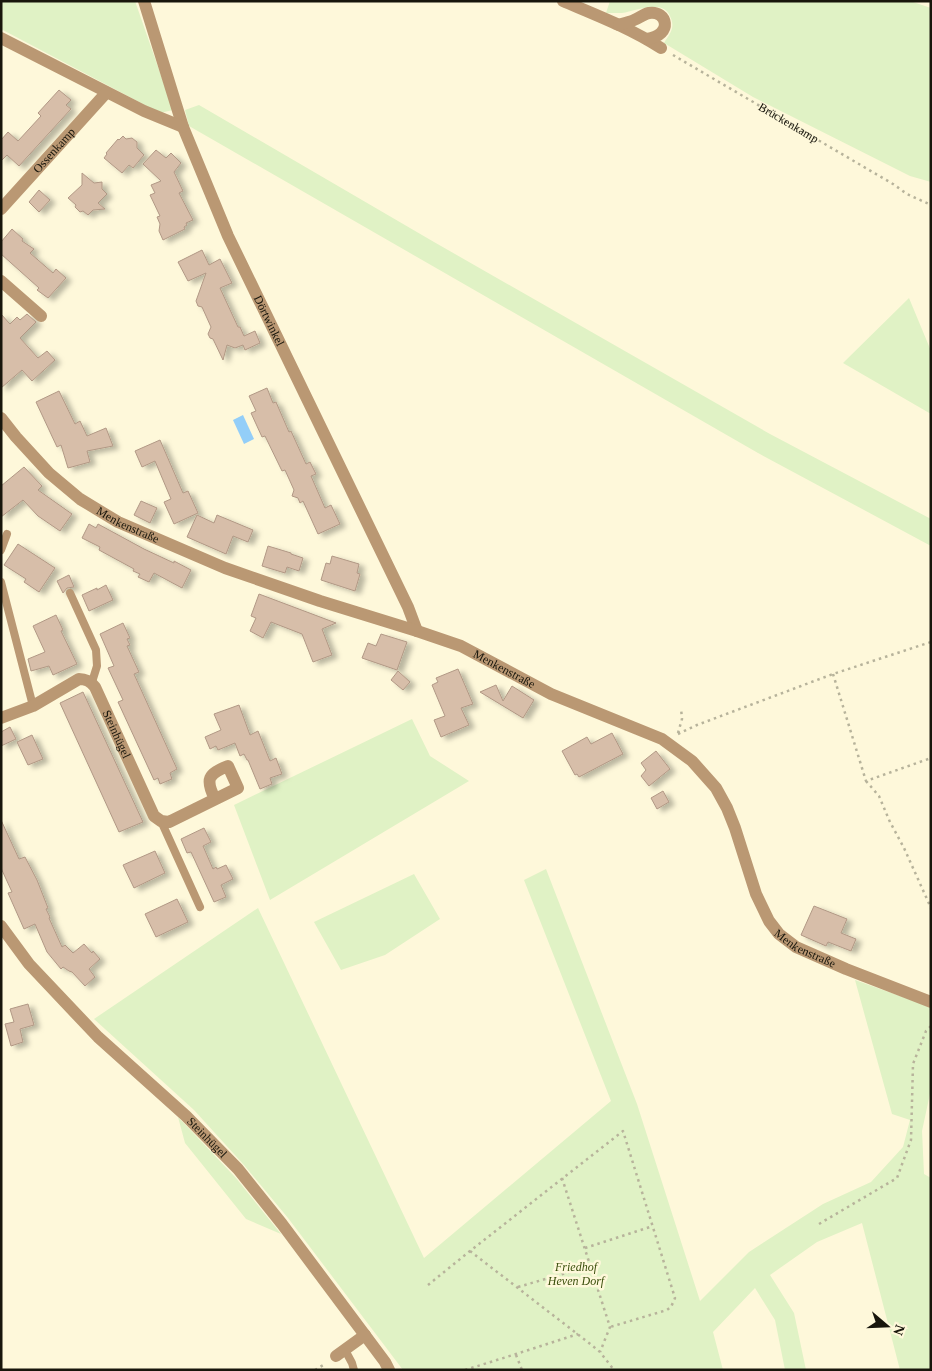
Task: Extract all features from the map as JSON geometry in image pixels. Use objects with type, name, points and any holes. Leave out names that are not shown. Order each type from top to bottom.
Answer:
[{"type":"street","name":"Dörtwinkel","points":[[144,1],[183,127],[228,236],[408,607],[417,630]]},
{"type":"street","points":[[563,1],[619,25],[661,48]]},
{"type":"street","points":[[619,25],[648,13],[660,15],[664,19],[665,27],[661,34],[655,38],[647,39]]},
{"type":"street","points":[[1,38],[106,93],[183,127]]},
{"type":"street","name":"Ossenkamp","points":[[1,209],[106,93]]},
{"type":"street","points":[[1,281],[42,316]]},
{"type":"street","name":"Menkenstraße","points":[[1,418],[49,473],[80,499],[118,522],[225,568],[320,601],[417,630],[468,649],[552,694],[662,739],[692,761],[716,788],[728,808],[736,828],[756,894],[769,921],[779,934],[796,947],[846,969],[931,1002]]},
{"type":"street","points":[[1,718],[34,706],[79,679],[92,682]]},
{"type":"street","name":"Steinhügel","points":[[92,682],[154,816],[161,821]]},
{"type":"street","points":[[161,821],[169,822],[215,799]]},
{"type":"street","name":"Steinhügel","points":[[1,926],[29,964],[98,1037],[186,1116],[238,1169],[282,1224],[385,1362],[389,1370]]},
{"type":"street","points":[[341,1353],[364,1335]]},
{"type":"lane","points":[[1,550],[3,549],[7,534]]},
{"type":"lane","points":[[1,582],[34,706]]},
{"type":"lane","points":[[70,593],[96,650],[97,666],[92,682]]},
{"type":"lane","points":[[161,821],[200,907]]},
{"type":"lane","points":[[341,1353],[352,1363],[354,1370]]},
{"type":"path","name":"Brückenkamp","points":[[661,48],[908,194],[931,205]]},
{"type":"path","points":[[682,708],[682,718],[677,735],[697,725],[833,674],[931,642]]},
{"type":"path","points":[[833,674],[866,781],[880,796],[890,822],[931,908]]},
{"type":"path","points":[[866,781],[931,758]]},
{"type":"path","points":[[819,1224],[897,1178],[912,1140],[913,1064],[926,1031],[931,1026]]},
{"type":"path","points":[[428,1286],[623,1131],[674,1294],[673,1303],[667,1310],[610,1326]]},
{"type":"path","points":[[562,1178],[610,1326],[600,1352]]},
{"type":"path","points":[[585,1248],[653,1226]]},
{"type":"path","points":[[470,1251],[600,1352],[614,1370]]},
{"type":"path","points":[[518,1287],[591,1266]]},
{"type":"path","points":[[464,1370],[578,1334]]},
{"type":"path","points":[[516,1354],[522,1370]]},
{"type":"green space","points":[[1,1],[135,1],[173,110],[160,113],[1,29]]},
{"type":"green space","points":[[610,1],[910,1],[931,8],[931,182],[910,176],[753,97],[664,43],[671,32],[672,26],[669,14],[665,10],[654,7],[622,13],[606,13]]},
{"type":"green space","points":[[199,105],[770,434],[931,519],[931,546],[758,453],[189,126],[185,110]]},
{"type":"green space","points":[[909,298],[931,351],[931,414],[843,363]]},
{"type":"green space","points":[[412,719],[430,756],[469,781],[270,900],[234,805]]},
{"type":"green space","name":"Friedhof Heven Dorf","points":[[546,869],[637,1104],[700,1301],[749,1252],[823,1204],[871,1182],[903,1147],[910,1120],[892,1114],[855,980],[931,1007],[931,1089],[922,1131],[924,1174],[931,1178],[931,1370],[900,1370],[862,1223],[817,1242],[770,1275],[794,1313],[806,1370],[785,1370],[775,1320],[755,1288],[713,1332],[723,1370],[403,1370],[288,1218],[244,1165],[194,1110],[94,1019],[258,908],[424,1258],[611,1101],[524,880]]},
{"type":"green space","points":[[414,874],[440,919],[385,955],[341,970],[314,922]]},
{"type":"green space","points":[[178,1117],[236,1178],[281,1234],[246,1219],[185,1143]]},
{"type":"water","points":[[243,415],[254,439],[244,444],[233,420]]},
{"type":"building","points":[[59,90],[71,100],[66,105],[71,109],[19,166],[7,155],[1,161],[1,140],[8,132],[18,141],[41,116],[38,113]]},
{"type":"building","points":[[123,136],[126,139],[132,138],[137,142],[137,148],[144,155],[133,168],[129,165],[122,173],[104,158],[118,139]]},
{"type":"building","points":[[156,150],[166,158],[171,153],[181,163],[174,172],[183,191],[179,193],[193,220],[186,223],[185,229],[163,240],[159,231],[160,224],[157,217],[160,216],[150,195],[155,193],[151,185],[161,181],[143,164]]},
{"type":"building","points":[[82,173],[94,183],[102,182],[102,189],[107,194],[98,203],[105,209],[93,210],[88,215],[83,211],[80,212],[75,207],[76,205],[68,198],[82,185]]},
{"type":"building","points":[[39,190],[50,200],[39,212],[29,202]]},
{"type":"building","points":[[12,229],[23,239],[22,241],[34,249],[30,253],[53,273],[56,269],[66,278],[48,298],[37,290],[39,288],[1,254],[1,242]]},
{"type":"building","points":[[202,250],[209,265],[220,259],[232,283],[220,288],[238,327],[240,327],[244,336],[255,331],[260,343],[245,350],[243,345],[235,348],[227,345],[223,360],[213,339],[208,334],[211,327],[202,307],[198,306],[196,301],[206,273],[188,281],[178,262]]},
{"type":"building","points":[[1,314],[10,324],[17,317],[20,320],[27,314],[36,322],[20,338],[38,358],[47,351],[55,360],[32,381],[22,370],[1,388]]},
{"type":"building","points":[[267,388],[273,403],[276,402],[289,432],[291,431],[306,464],[310,462],[316,474],[311,476],[325,508],[331,505],[340,524],[318,534],[303,501],[300,503],[298,498],[292,496],[294,490],[285,470],[282,471],[265,436],[262,437],[251,413],[256,411],[249,396]]},
{"type":"building","points":[[59,391],[75,424],[80,421],[87,436],[106,428],[113,446],[87,451],[90,462],[68,468],[61,445],[57,447],[36,402]]},
{"type":"building","points":[[160,440],[183,493],[188,491],[198,513],[174,524],[164,502],[171,499],[155,461],[142,467],[135,451]]},
{"type":"building","points":[[24,467],[42,486],[38,490],[72,514],[60,531],[38,516],[23,500],[1,517],[1,486]]},
{"type":"building","points":[[141,501],[157,508],[150,523],[134,515]]},
{"type":"building","points":[[197,515],[214,523],[217,515],[253,530],[248,542],[233,536],[226,554],[187,537]]},
{"type":"building","points":[[89,524],[96,528],[98,524],[144,549],[191,570],[182,588],[154,573],[149,582],[138,577],[140,574],[133,571],[134,569],[99,550],[100,547],[82,538]]},
{"type":"building","points":[[18,544],[55,568],[39,592],[24,582],[26,579],[4,565]]},
{"type":"building","points":[[268,546],[303,558],[299,571],[287,567],[285,573],[262,566]]},
{"type":"building","points":[[332,556],[359,564],[357,573],[360,574],[355,591],[321,580],[326,563],[330,564]]},
{"type":"building","points":[[69,575],[74,587],[67,588],[63,593],[57,581]]},
{"type":"building","points":[[106,585],[113,600],[89,611],[82,595]]},
{"type":"building","points":[[259,594],[336,623],[322,629],[332,655],[313,662],[302,634],[271,622],[263,638],[250,631],[256,618],[251,616]]},
{"type":"building","points":[[56,615],[63,630],[61,631],[77,664],[53,675],[49,666],[31,671],[28,659],[45,652],[33,626]]},
{"type":"building","points":[[123,623],[130,638],[127,639],[130,645],[127,646],[139,672],[134,674],[177,769],[170,773],[172,779],[160,784],[158,778],[154,780],[118,702],[123,700],[108,668],[114,666],[100,634]]},
{"type":"building","points":[[381,634],[407,642],[397,670],[362,658],[368,643],[376,646]]},
{"type":"building","points":[[458,669],[473,704],[461,708],[469,725],[441,737],[434,720],[445,716],[432,685],[438,682],[436,678]]},
{"type":"building","points":[[398,671],[410,682],[403,690],[391,680]]},
{"type":"building","points":[[496,685],[503,701],[512,686],[534,700],[523,718],[480,692]]},
{"type":"building","points":[[83,692],[143,822],[119,832],[60,703]]},
{"type":"building","points":[[239,705],[250,735],[258,731],[270,761],[276,758],[282,774],[270,778],[272,784],[260,789],[248,760],[244,754],[240,756],[235,743],[218,750],[216,746],[210,749],[205,737],[221,730],[214,714]]},
{"type":"building","points":[[10,727],[16,739],[1,746],[1,732]]},
{"type":"building","points":[[612,733],[623,754],[579,777],[577,774],[575,775],[562,751],[587,737],[591,744]]},
{"type":"building","points":[[32,735],[43,759],[28,765],[17,742]]},
{"type":"building","points":[[656,751],[670,769],[649,786],[641,776],[646,770],[641,763]]},
{"type":"building","points":[[663,791],[669,802],[657,809],[651,798]]},
{"type":"building","points":[[1,820],[19,859],[25,857],[37,880],[48,908],[46,909],[49,918],[62,947],[65,945],[73,953],[84,944],[100,959],[89,969],[95,977],[85,986],[72,972],[63,967],[61,969],[47,952],[35,924],[24,929],[8,893],[12,892],[1,868]]},
{"type":"building","points":[[204,828],[211,842],[203,846],[213,869],[226,865],[233,879],[221,885],[226,897],[214,902],[191,852],[187,853],[181,839]]},
{"type":"building","points":[[155,851],[165,873],[134,888],[123,865]]},
{"type":"building","points":[[177,899],[188,922],[156,937],[145,914]]},
{"type":"building","points":[[814,906],[847,919],[841,933],[856,939],[851,951],[828,942],[826,946],[801,935]]},
{"type":"building","points":[[28,1004],[34,1025],[20,1029],[23,1042],[11,1046],[5,1024],[14,1022],[10,1009]]}]
